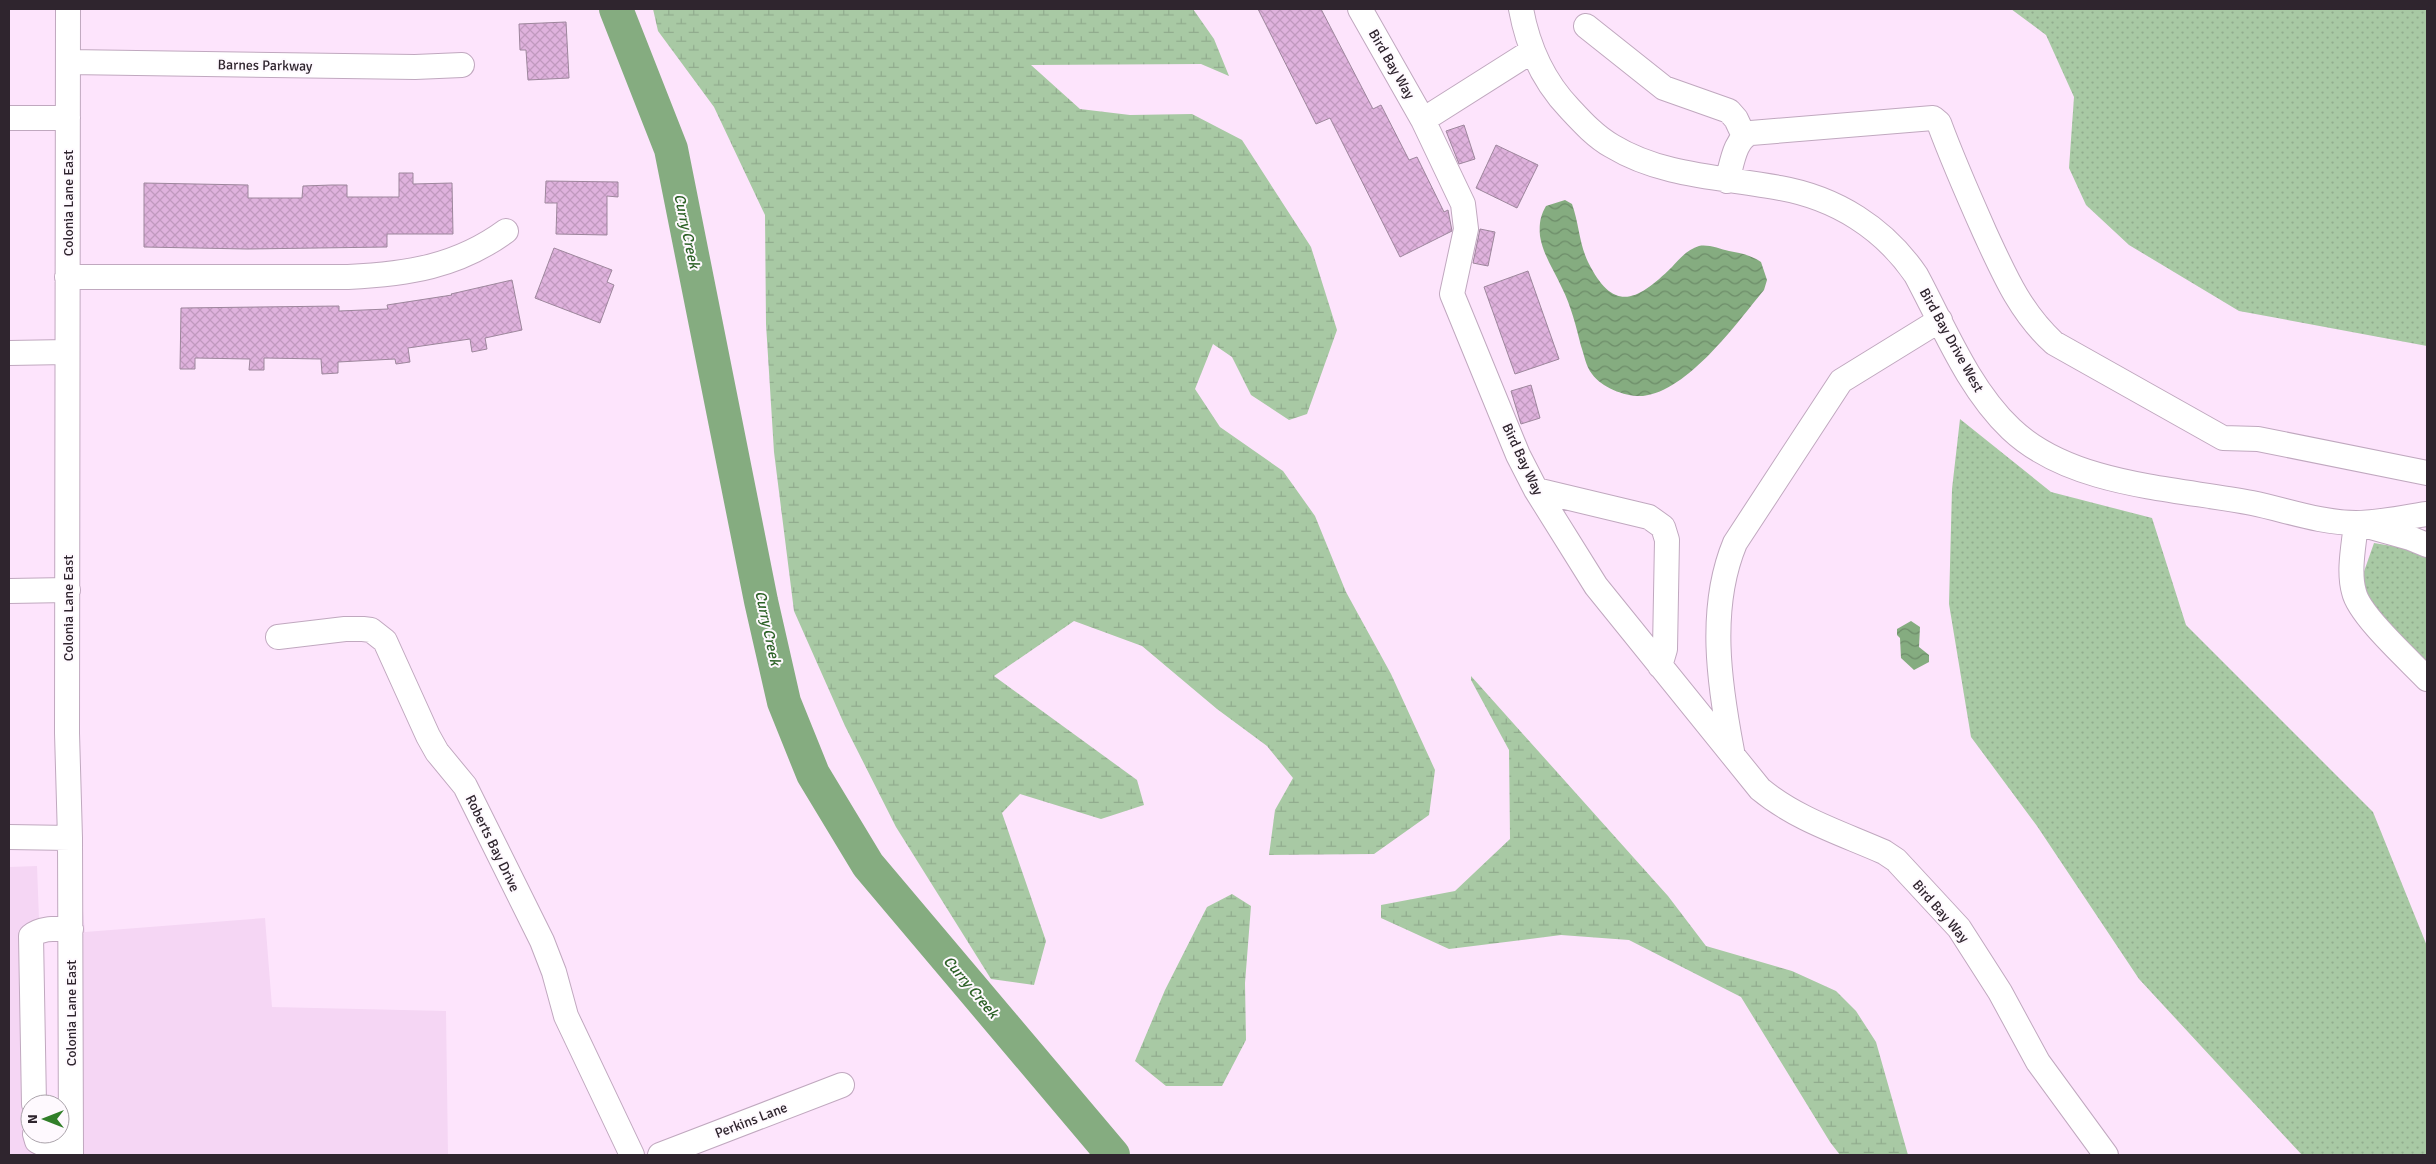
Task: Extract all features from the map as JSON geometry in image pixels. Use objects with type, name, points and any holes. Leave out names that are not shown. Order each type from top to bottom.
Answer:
[{"type":"street","name":"Colonia Lane East","points":[[68,9],[67,733],[71,929],[71,1151]]},
{"type":"street","name":"Colonia Lane East","points":[[69,62],[74,9]]},
{"type":"street","name":"Bird Bay Way","points":[[1360,9],[1423,120],[1465,211],[1466,229],[1452,294],[1518,455],[1536,490],[1596,586],[1760,789],[1777,803],[1798,815],[1884,852],[1896,860],[1958,928],[2000,992],[2038,1062],[2106,1155]]},
{"type":"street","name":"Bird Bay Drive West","points":[[1521,9],[1532,51],[1554,90],[1583,123],[1612,146],[1643,161],[1670,170],[1801,192],[1823,200],[1860,219],[1879,233],[1908,262],[1965,367],[1993,409],[2028,442],[2072,468],[2103,476],[2239,500],[2306,516],[2356,523],[2427,514]]},
{"type":"street","points":[[1586,26],[1664,88],[1729,111],[1736,119],[1744,136]]},
{"type":"street","points":[[1423,120],[1532,51]]},
{"type":"street","name":"Barnes Parkway","points":[[69,62],[415,67],[462,65]]},
{"type":"street","points":[[9,118],[68,118]]},
{"type":"street","points":[[1727,181],[1739,142],[1744,136],[1933,118],[1939,123],[1957,172],[2013,293],[2032,323],[2054,343],[2202,424],[2223,438],[2258,439],[2427,473]]},
{"type":"street","points":[[67,277],[348,277],[383,275],[423,269],[465,256],[486,246],[506,231]]},
{"type":"street","name":"Bird Bay Way","points":[[1733,755],[1723,702],[1718,656],[1723,583],[1727,562],[1735,543],[1841,381],[1940,320]]},
{"type":"street","points":[[9,353],[67,352]]},
{"type":"street","points":[[1536,490],[1649,517],[1663,527],[1667,540],[1665,649],[1660,666]]},
{"type":"street","points":[[2427,545],[2410,538],[2356,523],[2352,577],[2358,603],[2367,616],[2427,679]]},
{"type":"street","points":[[9,590],[68,590]]},
{"type":"street","name":"Roberts Bay Drive","points":[[278,637],[345,629],[363,629],[371,630],[385,641],[428,736],[442,759],[464,786],[542,940],[566,1016],[632,1155]]},
{"type":"street","points":[[9,837],[70,838]]},
{"type":"street","points":[[34,1094],[31,936],[37,931],[46,929],[71,929]]},
{"type":"street","points":[[33,1046],[71,1046]]},
{"type":"street","name":"Perkins Lane","points":[[660,1155],[842,1085]]},
{"type":"street","points":[[42,1144],[71,1151]]},
{"type":"shaded area","points":[[37,866],[46,1094],[20,1094],[20,1144],[38,1144],[47,1155],[9,1155],[9,867]]},
{"type":"shaded area","points":[[82,900],[85,932],[265,918],[272,1007],[446,1011],[448,1155],[82,1155]]},
{"type":"green space","points":[[653,9],[1193,9],[1214,39],[1229,76],[1201,64],[1031,65],[1080,109],[1130,115],[1192,114],[1242,140],[1311,247],[1337,330],[1307,414],[1289,420],[1251,395],[1232,357],[1213,344],[1195,389],[1220,427],[1283,471],[1315,516],[1346,592],[1391,674],[1435,770],[1429,815],[1374,854],[1269,855],[1275,810],[1293,778],[1267,746],[1217,709],[1142,646],[1074,621],[994,676],[1137,780],[1144,805],[1101,819],[1020,794],[1002,813],[1046,941],[1034,985],[991,979],[896,827],[845,726],[794,611],[774,452],[766,324],[765,215],[714,107],[658,31]]},
{"type":"green space","points":[[2011,9],[2427,9],[2427,346],[2239,311],[2129,245],[2086,205],[2069,168],[2074,97],[2046,35]]},
{"type":"green space","points":[[1960,419],[2051,492],[2152,518],[2186,625],[2373,812],[2427,946],[2427,1155],[2302,1155],[2139,979],[2037,826],[1971,737],[1949,604],[1952,489]]},
{"type":"green space","points":[[2374,543],[2410,549],[2427,556],[2427,664],[2365,601],[2361,580]]},
{"type":"green space","points":[[1471,676],[1668,896],[1706,946],[1792,971],[1836,991],[1856,1011],[1876,1042],[1908,1155],[1840,1155],[1830,1142],[1741,997],[1629,940],[1561,935],[1449,949],[1381,918],[1381,905],[1455,891],[1510,839],[1509,750],[1471,680]]},
{"type":"green space","points":[[1232,894],[1251,906],[1245,983],[1246,1040],[1222,1086],[1166,1086],[1135,1061],[1165,990],[1207,907]]},
{"type":"water","points":[[1565,200],[1572,204],[1588,262],[1607,290],[1617,295],[1627,297],[1648,288],[1687,252],[1699,246],[1714,247],[1745,255],[1761,262],[1767,280],[1764,290],[1710,354],[1677,382],[1660,391],[1643,396],[1615,391],[1596,379],[1588,368],[1568,302],[1541,243],[1540,224],[1542,213],[1546,206]]},
{"type":"water","points":[[1911,621],[1920,627],[1919,647],[1929,655],[1929,662],[1914,670],[1901,658],[1900,638],[1897,635],[1897,629]]},
{"type":"building","points":[[1258,9],[1321,9],[1373,109],[1381,105],[1409,160],[1417,157],[1444,212],[1448,210],[1452,231],[1400,257],[1330,118],[1316,124]]},
{"type":"building","points":[[566,22],[569,78],[528,80],[526,50],[520,50],[519,24]]},
{"type":"building","points":[[1464,125],[1475,159],[1459,164],[1446,131]]},
{"type":"building","points":[[1496,145],[1538,165],[1517,208],[1476,188]]},
{"type":"building","points":[[399,173],[413,173],[413,184],[452,183],[453,234],[387,234],[387,247],[248,249],[144,247],[144,183],[248,185],[248,198],[302,198],[303,186],[332,185],[347,185],[347,197],[399,197]]},
{"type":"building","points":[[546,181],[618,182],[618,197],[607,196],[607,235],[556,234],[557,203],[545,203]]},
{"type":"building","points":[[1480,229],[1495,232],[1488,266],[1473,263]]},
{"type":"building","points":[[554,248],[612,270],[607,282],[614,285],[600,323],[535,298]]},
{"type":"building","points":[[1528,271],[1559,359],[1515,374],[1484,287]]},
{"type":"building","points":[[512,280],[522,330],[485,338],[487,349],[472,352],[470,339],[408,348],[410,362],[396,364],[395,359],[338,362],[338,373],[322,374],[321,359],[264,358],[264,370],[249,370],[250,359],[195,358],[195,369],[180,369],[181,308],[339,306],[339,311],[388,309],[387,305],[452,295]]},
{"type":"building","points":[[1531,385],[1540,418],[1521,424],[1511,391]]},
{"type":"waterway","name":"Curry Creek","points":[[616,9],[671,149],[761,601],[784,702],[813,774],[868,865],[1113,1155]]}]
